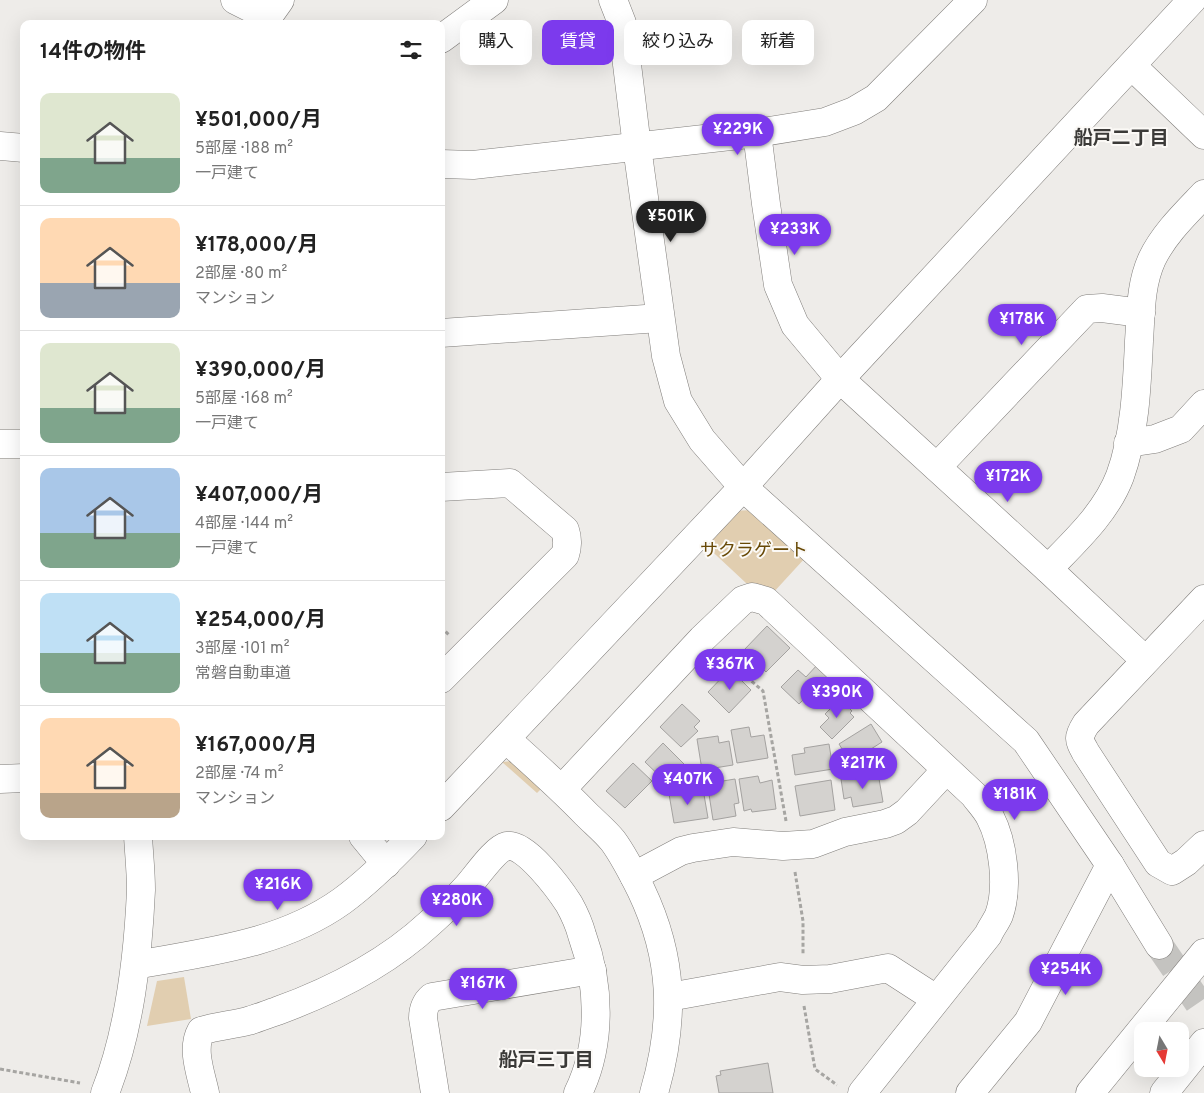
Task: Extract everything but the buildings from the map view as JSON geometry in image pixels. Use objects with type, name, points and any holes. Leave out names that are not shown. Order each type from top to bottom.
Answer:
[{"type":"main road","points":[[235,0],[270,13]]},
{"type":"main road","points":[[445,36],[494,0]]},
{"type":"main road","points":[[613,0],[622,23],[636,147],[660,318],[666,356],[678,401],[702,440],[743,487],[1026,741],[1110,865],[1159,945]]},
{"type":"main road","points":[[445,164],[473,165],[636,147],[825,122],[854,111],[876,98],[973,0]]},
{"type":"main road","points":[[445,803],[743,487],[840,379],[1192,0]]},
{"type":"main road","points":[[1132,66],[1204,135]]},
{"type":"main road","points":[[757,132],[778,284],[795,325],[840,379],[1145,660]]},
{"type":"main road","points":[[0,146],[20,148]]},
{"type":"main road","points":[[1048,569],[1100,513],[1120,476],[1128,443],[1138,366],[1143,287],[1152,260],[1168,233],[1204,194]]},
{"type":"main road","points":[[937,467],[1087,309],[1102,308],[1141,313]]},
{"type":"main road","points":[[445,333],[660,318]]},
{"type":"main road","points":[[1128,443],[1155,439],[1181,429],[1204,404]]},
{"type":"main road","points":[[0,444],[20,444]]},
{"type":"main road","points":[[445,486],[510,483],[565,530],[568,548],[565,555],[445,675]]},
{"type":"main road","points":[[562,789],[702,639],[743,600],[752,597],[766,602],[974,795],[990,816],[999,839],[1003,867],[1003,892],[999,914],[988,935],[862,1093]]},
{"type":"main road","points":[[1204,599],[1086,724],[1079,735],[1080,742],[1158,863],[1172,872],[1204,845]]},
{"type":"main road","points":[[506,739],[562,789],[613,841],[634,876],[654,917],[664,961],[669,997],[666,1044],[654,1093]]},
{"type":"main road","points":[[634,876],[681,852],[693,848],[733,842],[783,846],[813,844],[845,832],[885,824],[896,820],[907,812],[946,770]]},
{"type":"main road","points":[[0,779],[20,778]]},
{"type":"main road","points":[[93,1088],[121,1041],[136,965],[141,888],[138,840]]},
{"type":"main road","points":[[366,840],[386,864]]},
{"type":"main road","points":[[136,965],[231,948],[276,936],[342,901],[386,864],[409,840]]},
{"type":"main road","points":[[205,1093],[196,1048],[197,1038],[201,1031],[250,1021],[340,984],[365,970],[428,925],[466,888],[497,853],[507,846],[524,852],[543,871],[569,905],[585,943],[592,970],[596,1013],[588,1067],[578,1093]]},
{"type":"main road","points":[[970,1093],[1028,1022],[1110,865]]},
{"type":"main road","points":[[1090,1093],[1204,953]]},
{"type":"main road","points":[[669,997],[780,977],[802,980],[830,979],[888,968],[936,999]]},
{"type":"main road","points":[[435,1093],[423,1018],[426,1002],[432,997],[592,970]]},
{"type":"main road","points":[[1164,1093],[1204,1043]]},
{"type":"path","points":[[0,1069],[93,1088]]},
{"type":"green space","name":"サクラゲート","points":[[753,510],[806,557],[772,594],[763,585],[746,583],[702,542],[732,511]]},
{"type":"green space","points":[[512,761],[541,789],[537,793],[502,762]]},
{"type":"green space","points":[[184,977],[191,1019],[147,1026],[157,981]]},
{"type":"tunnel","points":[[1159,945],[1204,1011]]},
{"type":"district","name":"船戸二丁目","points":[[1121,137]]},
{"type":"district","name":"船戸三丁目","points":[[546,1059]]}]
